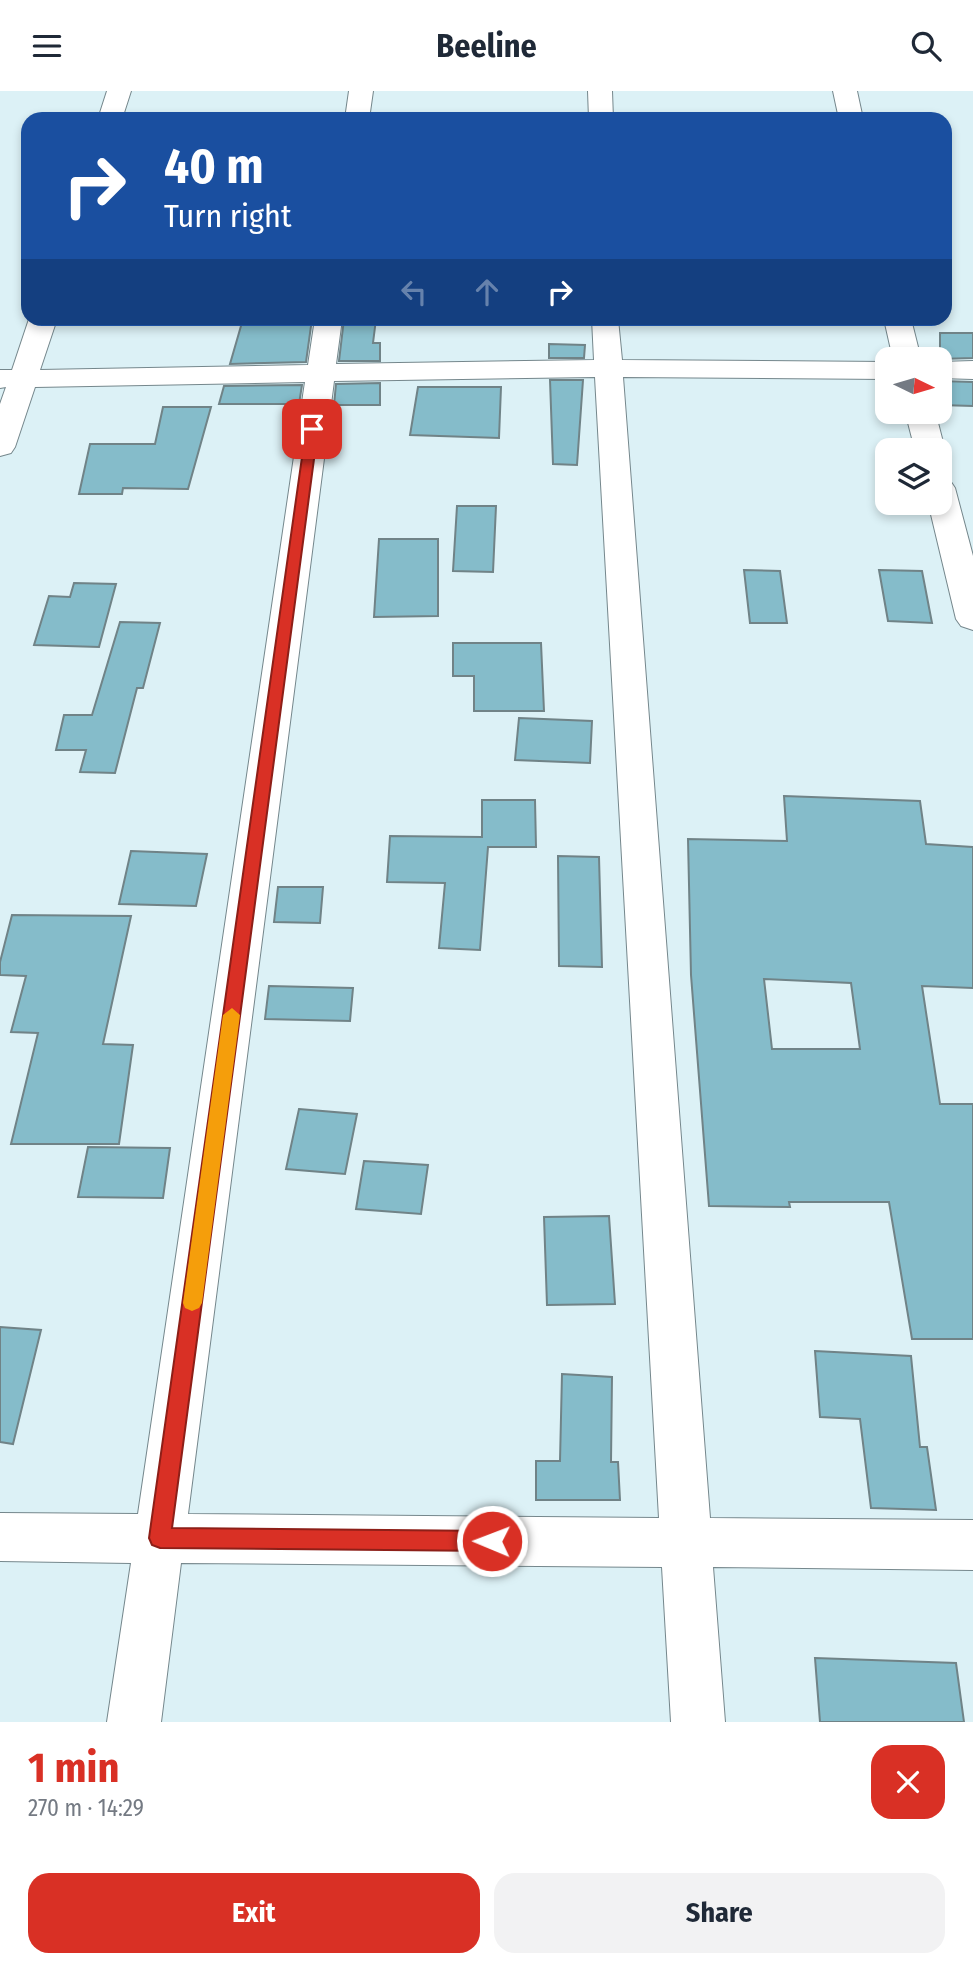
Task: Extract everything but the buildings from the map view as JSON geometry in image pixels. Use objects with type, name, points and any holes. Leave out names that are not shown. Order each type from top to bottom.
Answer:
[{"type":"street","points":[[112,112],[119,91]]},
{"type":"street","points":[[358,112],[361,91]]},
{"type":"street","points":[[600,91],[601,112]]},
{"type":"street","points":[[845,91],[850,112]]},
{"type":"street","points":[[0,447],[11,379],[39,326]]},
{"type":"street","points":[[134,1722],[327,326]]},
{"type":"street","points":[[605,326],[698,1722]]},
{"type":"street","points":[[900,326],[904,347]]},
{"type":"street","points":[[11,379],[606,368],[875,370]]},
{"type":"street","points":[[952,370],[973,370]]},
{"type":"street","points":[[947,515],[973,619]]},
{"type":"street","points":[[0,1537],[973,1545]]},
{"type":"slow traffic","points":[[192,1303],[232,1015]]},
{"type":"route","points":[[312,429],[160,1538],[492,1541]]}]
